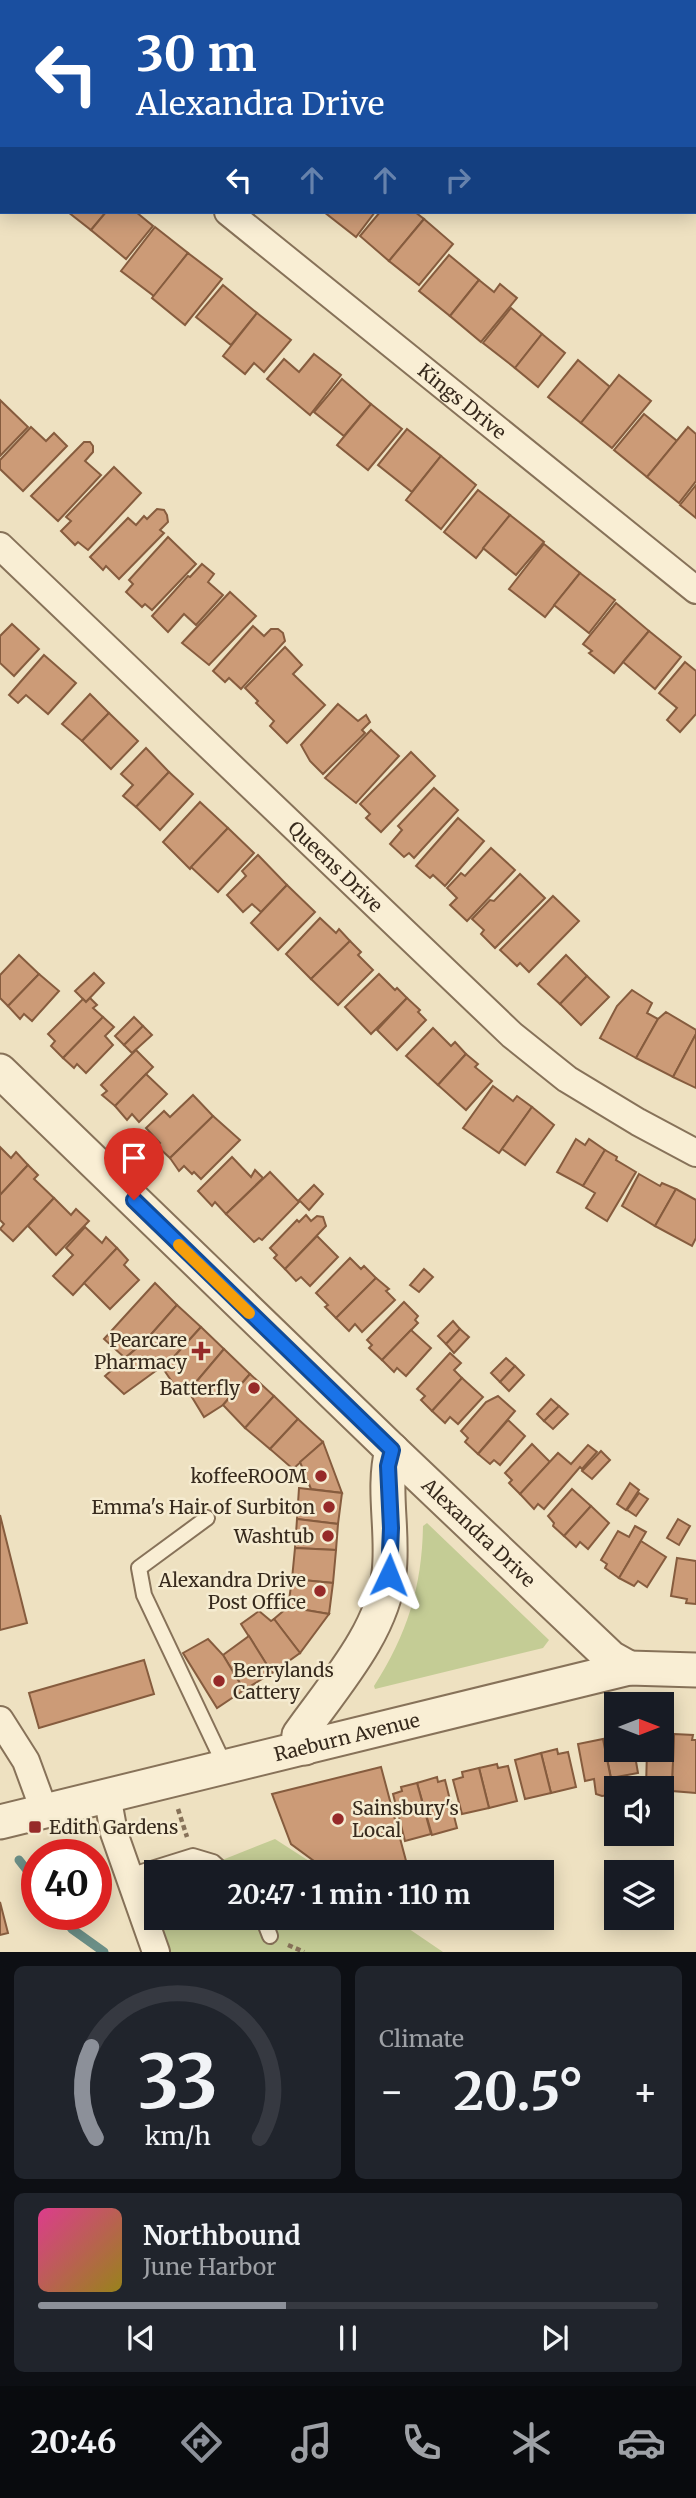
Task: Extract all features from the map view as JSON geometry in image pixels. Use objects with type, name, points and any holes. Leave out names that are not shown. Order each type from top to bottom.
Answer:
[{"type":"street","name":"Kings Drive","points":[[230,214],[696,590]]},
{"type":"street","name":"Queens Drive","points":[[0,546],[512,1035],[567,1079],[696,1153]]},
{"type":"street","name":"Alexandra Drive","points":[[0,1071],[611,1658],[629,1668]]},
{"type":"street","points":[[305,1748],[299,1735],[364,1642],[381,1608],[389,1575],[391,1528],[388,1466],[392,1450]]},
{"type":"street","name":"Raeburn Avenue","points":[[0,1822],[629,1668],[696,1670]]},
{"type":"street","points":[[0,1720],[26,1761],[44,1811]]},
{"type":"street","points":[[107,1794],[114,1833],[156,1952]]},
{"type":"lane","points":[[207,1518],[139,1569],[144,1595],[225,1766]]},
{"type":"lane","points":[[129,1876],[193,1856],[206,1860]]},
{"type":"lane","points":[[268,1930],[270,1936]]},
{"type":"path","points":[[172,1781],[181,1822],[193,1856]]},
{"type":"green space","points":[[427,1523],[549,1640],[543,1648],[375,1689],[374,1686],[386,1667],[411,1610],[420,1570],[423,1526]]},
{"type":"green space","points":[[275,1839],[307,1860],[222,1860]]},
{"type":"green space","points":[[153,1930],[411,1930],[443,1952],[161,1952]]},
{"type":"building","points":[[71,214],[104,214],[91,230]]},
{"type":"building","points":[[104,214],[138,214],[153,226],[126,259],[91,230]]},
{"type":"building","points":[[327,214],[373,214],[356,237]]},
{"type":"building","points":[[378,214],[418,214],[424,219],[389,261],[360,236]]},
{"type":"building","points":[[424,219],[453,244],[419,285],[389,261]]},
{"type":"building","points":[[155,227],[188,253],[154,296],[121,271]]},
{"type":"building","points":[[188,253],[222,279],[185,325],[152,298]]},
{"type":"building","points":[[449,255],[479,280],[450,316],[419,291]]},
{"type":"building","points":[[479,280],[494,292],[500,284],[517,298],[481,342],[450,316]]},
{"type":"building","points":[[223,285],[257,313],[231,345],[196,317]]},
{"type":"building","points":[[511,308],[542,334],[515,368],[483,343]]},
{"type":"building","points":[[257,313],[291,340],[264,372],[254,363],[245,374],[223,356]]},
{"type":"building","points":[[542,334],[565,353],[538,387],[515,368]]},
{"type":"building","points":[[314,354],[341,375],[310,415],[267,379],[284,359],[299,372]]},
{"type":"building","points":[[578,360],[610,387],[581,423],[548,397]]},
{"type":"building","points":[[619,375],[651,401],[612,448],[581,423]]},
{"type":"building","points":[[342,379],[371,404],[344,436],[314,412]]},
{"type":"building","points":[[0,400],[28,427],[0,456]]},
{"type":"building","points":[[371,404],[402,429],[368,470],[337,445]]},
{"type":"building","points":[[644,414],[677,441],[647,477],[614,450]]},
{"type":"building","points":[[31,427],[46,441],[54,433],[67,446],[23,491],[0,469],[0,460]]},
{"type":"building","points":[[688,427],[696,434],[696,481],[679,503],[647,477]]},
{"type":"building","points":[[407,429],[441,456],[412,492],[378,465]]},
{"type":"building","points":[[84,442],[90,442],[93,446],[93,452],[85,461],[101,475],[58,521],[31,496]]},
{"type":"building","points":[[441,456],[476,485],[441,529],[406,500]]},
{"type":"building","points":[[114,467],[141,493],[88,550],[78,542],[75,545],[61,531],[71,521],[66,517]]},
{"type":"building","points":[[696,485],[696,518],[680,505]]},
{"type":"building","points":[[478,490],[510,515],[476,558],[444,532]]},
{"type":"building","points":[[157,509],[164,510],[167,515],[168,522],[160,530],[164,533],[119,579],[106,566],[103,570],[90,557],[128,518],[136,525],[144,516],[147,519]]},
{"type":"building","points":[[510,515],[544,542],[516,575],[483,548]]},
{"type":"building","points":[[168,537],[196,564],[152,610],[145,604],[142,607],[126,592],[133,584],[129,580]]},
{"type":"building","points":[[544,544],[580,573],[545,617],[509,589]]},
{"type":"building","points":[[202,564],[214,574],[208,582],[223,595],[196,625],[184,614],[168,632],[152,616]]},
{"type":"building","points":[[580,573],[615,600],[589,633],[554,605]]},
{"type":"building","points":[[230,592],[256,616],[209,665],[182,643]]},
{"type":"building","points":[[616,603],[649,631],[614,673],[589,653],[592,651],[583,644]]},
{"type":"building","points":[[12,624],[39,649],[14,676],[0,663],[0,636]]},
{"type":"building","points":[[253,626],[264,636],[271,629],[278,629],[283,633],[285,641],[241,689],[229,678],[225,682],[213,671]]},
{"type":"building","points":[[649,631],[681,657],[655,689],[623,662]]},
{"type":"building","points":[[285,647],[302,665],[293,674],[325,705],[287,743],[270,726],[274,721],[245,688]]},
{"type":"building","points":[[44,655],[76,683],[48,714],[26,695],[18,703],[9,695]]},
{"type":"building","points":[[685,662],[696,671],[696,714],[680,732],[667,720],[677,708],[659,693]]},
{"type":"building","points":[[90,694],[109,713],[82,741],[62,724]]},
{"type":"building","points":[[338,704],[358,721],[366,715],[370,722],[362,730],[365,733],[323,774],[310,761],[301,745]]},
{"type":"building","points":[[109,713],[138,741],[111,769],[82,741]]},
{"type":"building","points":[[371,730],[399,756],[356,803],[325,778]]},
{"type":"building","points":[[146,748],[169,772],[136,807],[123,796],[133,785],[121,774]]},
{"type":"building","points":[[411,752],[435,776],[381,832],[366,818],[370,814],[360,804]]},
{"type":"building","points":[[169,772],[193,794],[160,830],[136,807]]},
{"type":"building","points":[[434,788],[458,810],[414,858],[409,853],[404,857],[390,844],[402,830],[398,826]]},
{"type":"building","points":[[200,802],[228,828],[190,869],[163,842]]},
{"type":"building","points":[[458,818],[484,841],[445,886],[433,875],[430,878],[416,866]]},
{"type":"building","points":[[228,828],[254,853],[218,892],[191,867]]},
{"type":"building","points":[[491,848],[515,870],[467,921],[450,905],[457,898],[447,888],[461,873],[465,876]]},
{"type":"building","points":[[258,855],[287,885],[261,912],[252,904],[243,912],[227,895],[246,876],[242,871]]},
{"type":"building","points":[[520,874],[545,898],[495,948],[481,934],[484,930],[472,919]]},
{"type":"building","points":[[287,885],[315,912],[278,950],[251,923]]},
{"type":"building","points":[[553,896],[579,921],[529,972],[520,963],[517,966],[500,950]]},
{"type":"building","points":[[320,918],[336,933],[339,929],[350,941],[311,979],[286,954]]},
{"type":"building","points":[[350,941],[361,952],[358,955],[373,970],[338,1005],[311,979]]},
{"type":"building","points":[[19,955],[39,974],[8,1006],[0,998],[0,975]]},
{"type":"building","points":[[566,955],[587,976],[560,1004],[538,984]]},
{"type":"building","points":[[94,973],[104,983],[86,1002],[75,991]]},
{"type":"building","points":[[39,974],[59,991],[32,1021],[24,1014],[20,1019],[8,1006]]},
{"type":"building","points":[[379,974],[407,998],[371,1034],[345,1007]]},
{"type":"building","points":[[587,976],[609,997],[581,1025],[560,1004]]},
{"type":"building","points":[[632,990],[652,1003],[647,1013],[658,1019],[636,1058],[600,1038],[617,1006]]},
{"type":"building","points":[[90,998],[97,1005],[93,1008],[103,1017],[63,1058],[51,1046],[55,1041],[48,1034],[83,999],[86,1002]]},
{"type":"building","points":[[407,998],[426,1020],[397,1050],[377,1030]]},
{"type":"building","points":[[666,1012],[696,1030],[673,1077],[636,1058],[658,1019]]},
{"type":"building","points":[[103,1017],[114,1027],[105,1036],[113,1045],[86,1073],[77,1064],[74,1068],[63,1058]]},
{"type":"building","points":[[134,1017],[143,1026],[124,1045],[115,1036]]},
{"type":"building","points":[[143,1026],[152,1035],[132,1053],[124,1045]]},
{"type":"building","points":[[433,1028],[451,1046],[455,1042],[466,1054],[438,1085],[406,1056]]},
{"type":"building","points":[[696,1034],[696,1088],[673,1077]]},
{"type":"building","points":[[136,1050],[153,1067],[115,1106],[102,1095],[107,1091],[101,1085]]},
{"type":"building","points":[[466,1054],[478,1064],[475,1067],[492,1081],[466,1110],[438,1085]]},
{"type":"building","points":[[146,1074],[167,1094],[139,1122],[132,1114],[127,1120],[115,1106]]},
{"type":"building","points":[[493,1086],[513,1101],[517,1096],[532,1107],[499,1153],[463,1128]]},
{"type":"building","points":[[193,1095],[213,1116],[170,1158],[157,1146],[160,1143],[146,1128],[164,1111],[170,1117]]},
{"type":"building","points":[[532,1107],[554,1125],[525,1165],[502,1149]]},
{"type":"building","points":[[213,1116],[240,1140],[201,1179],[184,1166],[179,1171],[170,1158]]},
{"type":"building","points":[[576,1139],[585,1145],[589,1139],[605,1150],[583,1186],[557,1172]]},
{"type":"building","points":[[0,1147],[11,1158],[16,1152],[28,1165],[0,1195]]},
{"type":"building","points":[[605,1150],[636,1172],[607,1221],[586,1208],[595,1193],[583,1186]]},
{"type":"building","points":[[232,1157],[251,1177],[255,1170],[263,1178],[226,1214],[215,1202],[212,1206],[198,1191]]},
{"type":"building","points":[[28,1165],[38,1175],[34,1179],[54,1198],[13,1241],[0,1229],[4,1224],[0,1220],[0,1195]]},
{"type":"building","points":[[270,1172],[299,1202],[262,1240],[259,1238],[254,1242],[226,1214]]},
{"type":"building","points":[[639,1174],[660,1186],[662,1183],[676,1189],[655,1226],[622,1206]]},
{"type":"building","points":[[314,1185],[323,1194],[309,1210],[299,1200]]},
{"type":"building","points":[[676,1189],[696,1200],[696,1238],[692,1246],[655,1226]]},
{"type":"building","points":[[54,1198],[71,1215],[76,1209],[89,1221],[56,1255],[28,1226]]},
{"type":"building","points":[[306,1215],[311,1221],[317,1216],[323,1217],[326,1226],[285,1269],[274,1258],[277,1255],[270,1248],[297,1220],[299,1222]]},
{"type":"building","points":[[85,1227],[102,1243],[106,1237],[117,1248],[73,1295],[53,1276],[73,1255],[66,1248]]},
{"type":"building","points":[[317,1236],[338,1257],[310,1286],[301,1277],[296,1281],[285,1269]]},
{"type":"building","points":[[117,1248],[128,1260],[124,1265],[139,1280],[110,1309],[84,1283]]},
{"type":"building","points":[[350,1258],[361,1269],[364,1266],[376,1278],[336,1318],[316,1293]]},
{"type":"building","points":[[424,1269],[433,1277],[419,1292],[410,1285]]},
{"type":"building","points":[[376,1278],[389,1289],[386,1291],[395,1300],[362,1332],[355,1324],[349,1331],[336,1318]]},
{"type":"building","points":[[155,1283],[177,1305],[147,1339],[125,1358],[104,1339]]},
{"type":"building","points":[[404,1302],[418,1316],[415,1320],[418,1323],[382,1360],[369,1348],[372,1345],[367,1340]]},
{"type":"building","points":[[177,1305],[201,1327],[172,1359],[124,1394],[105,1376],[147,1339]]},
{"type":"building","points":[[453,1321],[460,1329],[446,1344],[438,1336]]},
{"type":"building","points":[[201,1327],[224,1349],[197,1381],[181,1395],[162,1367]]},
{"type":"building","points":[[460,1329],[469,1337],[454,1353],[446,1344]]},
{"type":"building","points":[[411,1330],[431,1348],[406,1376],[397,1368],[394,1372],[382,1360]]},
{"type":"building","points":[[224,1349],[250,1374],[223,1405],[204,1417],[187,1389]]},
{"type":"building","points":[[450,1353],[461,1363],[454,1370],[462,1378],[432,1411],[421,1400],[425,1396],[417,1389]]},
{"type":"building","points":[[506,1358],[515,1366],[500,1382],[491,1373]]},
{"type":"building","points":[[515,1366],[524,1375],[509,1391],[500,1382]]},
{"type":"building","points":[[250,1374],[274,1396],[245,1428],[223,1405]]},
{"type":"building","points":[[462,1378],[483,1397],[458,1424],[450,1417],[445,1423],[432,1411]]},
{"type":"building","points":[[274,1396],[298,1419],[270,1449],[245,1428]]},
{"type":"building","points":[[498,1396],[515,1411],[478,1454],[465,1442],[468,1438],[461,1431],[486,1402]]},
{"type":"building","points":[[551,1399],[559,1406],[544,1421],[537,1414]]},
{"type":"building","points":[[559,1406],[568,1414],[553,1429],[544,1421]]},
{"type":"building","points":[[298,1419],[323,1442],[293,1469],[270,1449]]},
{"type":"building","points":[[508,1420],[525,1436],[500,1465],[494,1460],[490,1464],[478,1454]]},
{"type":"building","name":"koffeeROOM","points":[[323,1442],[342,1493],[311,1489],[300,1462]]},
{"type":"building","points":[[532,1444],[550,1462],[520,1494],[509,1483],[512,1480],[505,1473]]},
{"type":"building","points":[[588,1445],[597,1452],[582,1469],[580,1467],[544,1509],[538,1504],[534,1509],[520,1494],[558,1453],[571,1464]]},
{"type":"building","points":[[601,1451],[610,1460],[592,1479],[582,1471]]},
{"type":"building","points":[[630,1483],[639,1490],[626,1510],[617,1504]]},
{"type":"building","points":[[299,1488],[342,1493],[338,1524],[297,1519]]},
{"type":"building","points":[[572,1489],[591,1506],[564,1536],[553,1526],[554,1523],[548,1516]]},
{"type":"building","points":[[639,1493],[648,1499],[636,1516],[627,1510]]},
{"type":"building","points":[[591,1506],[609,1523],[588,1549],[580,1542],[576,1547],[564,1536]]},
{"type":"building","points":[[0,1515],[27,1623],[0,1630]]},
{"type":"building","points":[[297,1519],[338,1524],[336,1550],[295,1548]]},
{"type":"building","points":[[678,1519],[690,1526],[679,1545],[667,1538]]},
{"type":"building","points":[[635,1526],[646,1532],[619,1578],[605,1568],[607,1564],[601,1560],[618,1531],[629,1537]]},
{"type":"building","points":[[641,1541],[666,1557],[647,1587],[638,1581],[634,1586],[619,1578]]},
{"type":"building","points":[[295,1548],[336,1550],[333,1583],[292,1579]]},
{"type":"building","points":[[677,1558],[696,1561],[696,1604],[671,1596]]},
{"type":"building","points":[[292,1579],[333,1583],[329,1614],[288,1607]]},
{"type":"building","points":[[288,1607],[329,1614],[300,1653],[274,1619]]},
{"type":"building","points":[[259,1611],[271,1621],[274,1619],[300,1653],[272,1673],[241,1624]]},
{"type":"building","points":[[249,1636],[272,1673],[244,1690],[223,1655]]},
{"type":"building","name":"Berrylands Cattery","points":[[208,1639],[223,1655],[244,1690],[217,1708],[183,1653]]},
{"type":"building","points":[[144,1660],[154,1694],[39,1728],[29,1693]]},
{"type":"building","points":[[674,1734],[693,1735],[692,1740],[696,1740],[696,1793],[674,1791]]},
{"type":"building","points":[[603,1739],[604,1762],[608,1762],[610,1776],[604,1776],[604,1796],[596,1794],[594,1779],[585,1781],[578,1744]]},
{"type":"building","points":[[557,1749],[558,1754],[568,1752],[576,1787],[551,1793],[541,1753]]},
{"type":"building","points":[[541,1753],[551,1793],[525,1799],[515,1760]]},
{"type":"building","points":[[608,1762],[636,1762],[638,1773],[611,1776]]},
{"type":"building","points":[[647,1762],[673,1762],[673,1776],[646,1776]]},
{"type":"building","points":[[497,1764],[498,1768],[508,1766],[517,1801],[489,1808],[479,1768]]},
{"type":"building","name":"Sainsbury's Local","points":[[381,1767],[406,1860],[313,1860],[291,1844],[272,1794]]},
{"type":"building","points":[[479,1768],[489,1808],[462,1814],[453,1780],[463,1777],[462,1772]]},
{"type":"building","points":[[437,1777],[438,1782],[445,1780],[457,1828],[432,1835],[417,1783]]},
{"type":"building","points":[[417,1783],[431,1834],[405,1841],[393,1794],[402,1791],[401,1787]]},
{"type":"building","points":[[0,1902],[8,1933],[0,1935]]},
{"type":"waterway","points":[[73,1930],[104,1952]]},
{"type":"slow traffic","points":[[179,1245],[249,1313]]},
{"type":"place","name":"Pearcare Pharmacy","points":[[201,1351]]},
{"type":"place","name":"Batterfly","points":[[254,1388]]},
{"type":"place","name":"koffeeROOM","points":[[321,1476]]},
{"type":"place","name":"Emma's Hair of Surbiton","points":[[329,1507]]},
{"type":"place","name":"Washtub","points":[[328,1536]]},
{"type":"place","name":"Alexandra Drive Post Office","points":[[320,1591]]},
{"type":"place","name":"Berrylands Cattery","points":[[219,1681]]},
{"type":"place","name":"Sainsbury's Local","points":[[338,1819]]},
{"type":"place","name":"Edith Gardens","points":[[35,1827]]},
{"type":"route","points":[[134,1200],[392,1450],[388,1466],[391,1528],[389,1575]]}]
